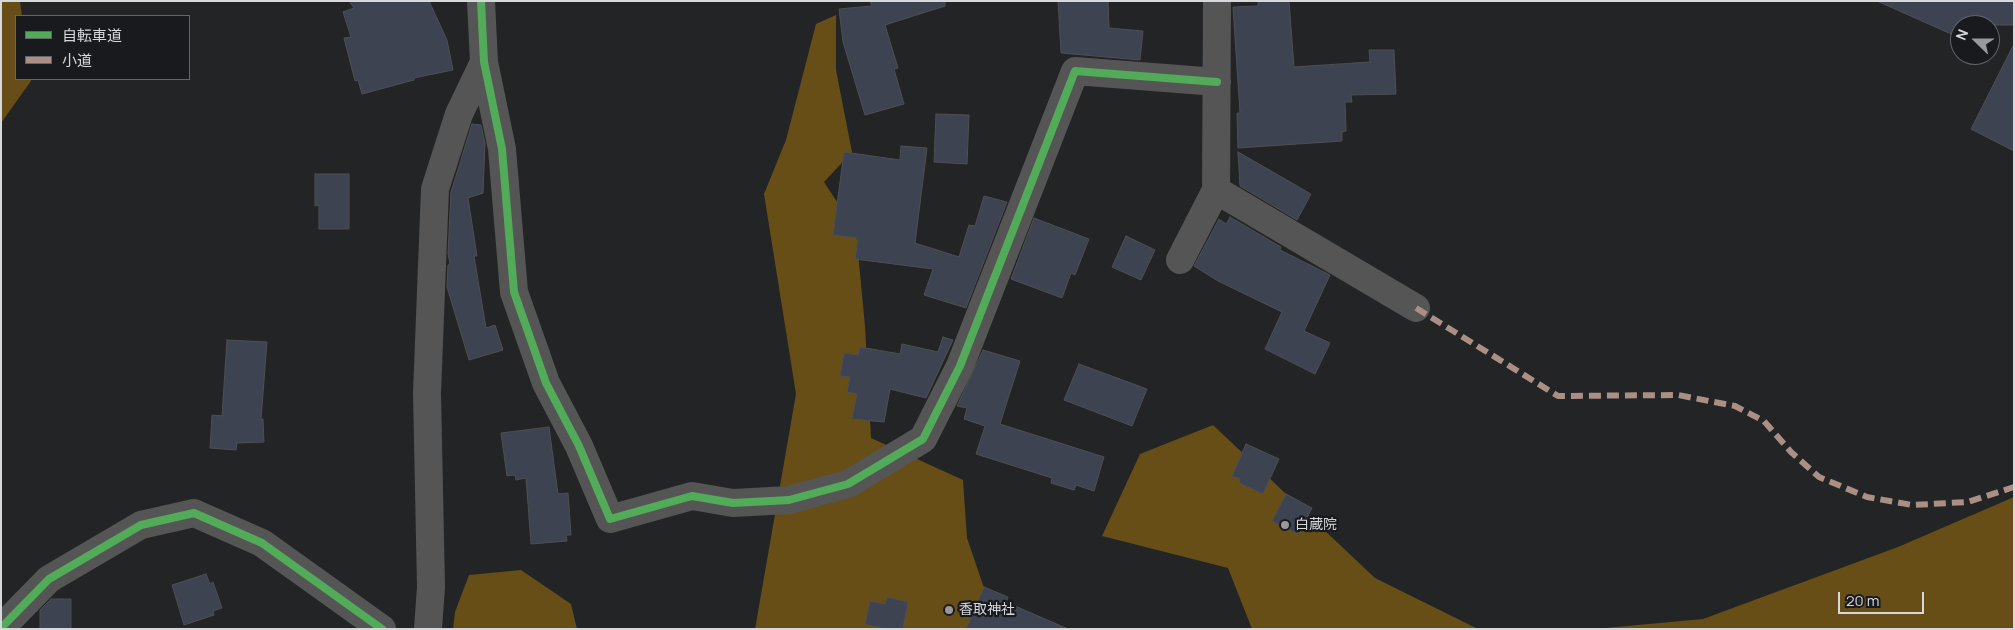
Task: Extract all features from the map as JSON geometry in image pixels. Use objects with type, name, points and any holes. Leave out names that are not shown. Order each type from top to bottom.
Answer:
[{"type":"street","points":[[481,1],[484,62],[502,149],[514,292],[546,383],[579,446],[610,519],[692,496],[733,503],[789,500],[848,484],[924,439],[960,366],[1075,70],[1217,82]]},
{"type":"street","points":[[1180,260],[1216,190],[1217,1]]},
{"type":"street","points":[[428,629],[431,587],[427,393],[435,189],[459,114],[484,62]]},
{"type":"street","points":[[1216,190],[1416,308]]},
{"type":"street","points":[[1,628],[49,579],[141,525],[194,513],[262,543],[382,629]]},
{"type":"shaded area","points":[[1,1],[20,1],[22,15],[15,15],[15,80],[31,81],[1,123]]},
{"type":"shaded area","points":[[836,15],[836,70],[852,152],[824,182],[856,231],[865,326],[871,438],[963,480],[967,538],[998,629],[755,629],[796,394],[764,194],[786,140],[816,24]]},
{"type":"shaded area","points":[[1213,425],[1375,578],[1478,629],[1252,629],[1228,568],[1102,536],[1140,454]]},
{"type":"shaded area","points":[[2014,497],[2014,629],[1594,629],[1703,619],[1898,547]]},
{"type":"shaded area","points":[[521,570],[571,604],[577,629],[453,629],[455,612],[469,575]]},
{"type":"building","points":[[349,1],[429,1],[447,40],[453,70],[414,78],[414,80],[362,94],[358,80],[355,81],[344,38],[351,37],[343,12],[354,8]]},
{"type":"building","points":[[870,1],[945,1],[945,6],[885,25],[898,68],[894,69],[904,104],[865,115],[843,42],[839,9],[872,6]]},
{"type":"building","points":[[1058,1],[1108,1],[1109,28],[1143,31],[1140,60],[1061,53]]},
{"type":"building","points":[[1258,1],[1289,1],[1294,67],[1370,62],[1369,50],[1394,50],[1396,94],[1351,95],[1352,102],[1345,102],[1346,131],[1342,132],[1342,141],[1238,148],[1237,113],[1240,113],[1233,7],[1258,6]]},
{"type":"building","points":[[1877,1],[2014,1],[2014,25],[2000,25],[2000,15],[1950,15],[1950,34]]},
{"type":"building","points":[[2014,44],[2014,151],[1971,129]]},
{"type":"building","points":[[936,114],[969,115],[967,164],[934,162]]},
{"type":"building","points":[[472,124],[481,125],[485,143],[483,193],[468,198],[477,256],[474,256],[486,328],[495,325],[503,350],[469,360],[447,287],[448,265],[450,264],[448,254],[451,192]]},
{"type":"building","points":[[901,146],[927,148],[915,243],[959,257],[969,225],[975,226],[984,196],[1007,202],[966,308],[924,295],[933,269],[855,259],[858,238],[833,235],[844,152],[900,160]]},
{"type":"building","points":[[1238,152],[1311,194],[1297,220],[1240,186]]},
{"type":"building","points":[[315,174],[349,174],[349,229],[319,229],[319,205],[315,206]]},
{"type":"building","points":[[1230,217],[1281,247],[1280,250],[1330,275],[1304,331],[1330,343],[1315,374],[1265,349],[1282,312],[1218,281],[1194,266],[1219,219],[1226,224]]},
{"type":"building","points":[[1034,218],[1089,239],[1075,275],[1071,273],[1062,298],[1011,279]]},
{"type":"building","points":[[1126,236],[1155,250],[1141,280],[1112,267]]},
{"type":"building","points":[[943,337],[953,340],[926,398],[890,389],[884,422],[852,419],[857,394],[847,392],[850,377],[840,376],[844,353],[858,355],[860,347],[900,354],[902,344],[938,352]]},
{"type":"building","points":[[227,340],[267,342],[261,419],[263,419],[264,442],[237,443],[236,450],[210,448],[212,415],[222,416]]},
{"type":"building","points":[[983,350],[1020,361],[1000,424],[1104,457],[1094,491],[1076,485],[1074,490],[1051,483],[1052,478],[976,454],[985,426],[964,419],[967,408],[957,406]]},
{"type":"building","points":[[1079,364],[1147,389],[1132,426],[1064,400]]},
{"type":"building","points":[[549,427],[558,494],[568,493],[571,535],[566,535],[567,541],[531,544],[526,478],[516,480],[515,475],[507,476],[501,433]]},
{"type":"building","points":[[1246,444],[1279,459],[1263,494],[1239,483],[1240,479],[1232,476]]},
{"type":"building","points":[[1286,494],[1312,508],[1298,534],[1272,521]]},
{"type":"building","points":[[206,574],[210,584],[213,582],[222,608],[213,611],[214,615],[184,625],[172,585]]},
{"type":"building","points":[[984,587],[1008,597],[1006,602],[1068,629],[966,629]]},
{"type":"building","points":[[887,597],[908,602],[903,629],[885,629],[865,624],[870,601],[885,604]]},
{"type":"building","points":[[51,599],[71,599],[71,629],[40,629],[40,610]]},
{"type":"marked path","points":[[1416,308],[1558,396],[1678,395],[1735,406],[1764,421],[1791,452],[1819,477],[1867,497],[1912,505],[1968,502],[2014,487]]},
{"type":"cycle path","points":[[481,1],[484,62],[502,149],[514,292],[546,383],[579,446],[610,519],[692,496],[733,503],[789,500],[848,484],[923,439],[960,366],[1075,71],[1217,82]]},
{"type":"cycle path","points":[[1,628],[49,579],[141,525],[194,513],[262,543],[382,629]]},
{"type":"place","name":"白蔵院","points":[[1285,525]]},
{"type":"place","name":"香取神社","points":[[949,610]]}]
